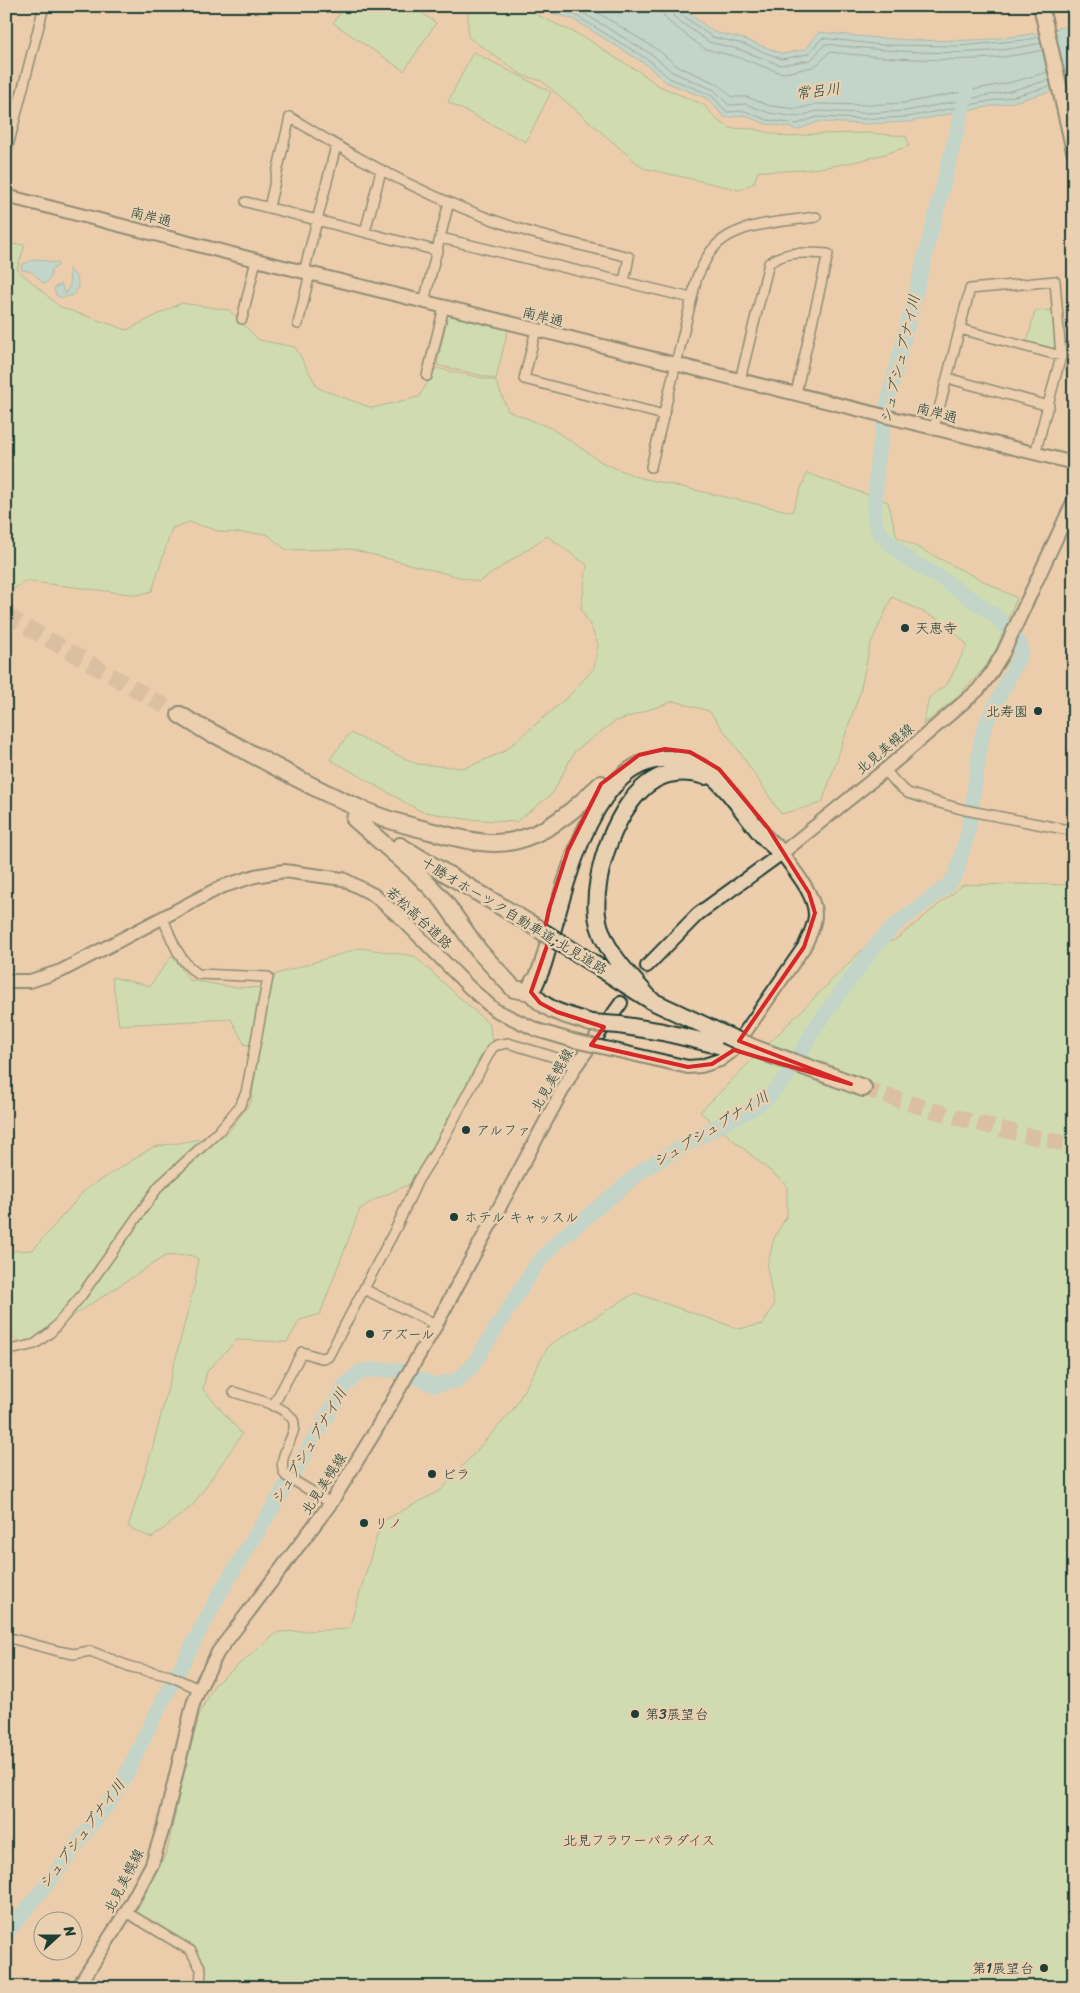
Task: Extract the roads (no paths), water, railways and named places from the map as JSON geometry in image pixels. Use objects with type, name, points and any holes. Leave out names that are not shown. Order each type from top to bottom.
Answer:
[{"type":"highway","name":"十勝オホーツク自動車道;北見道路","points":[[180,715],[529,923],[652,1000],[723,1040],[756,1049],[857,1086]]},
{"type":"highway","points":[[203,728],[328,793],[373,814],[402,824],[472,842],[494,844],[524,839],[560,822],[622,764],[639,755],[665,749],[690,752],[708,760],[719,768],[768,828],[782,853]]},
{"type":"highway","points":[[531,992],[543,966],[574,856],[589,824],[607,794],[623,776],[637,767],[654,760],[668,759],[688,762],[702,768],[734,799],[761,834],[782,853]]},
{"type":"highway","points":[[652,1000],[616,959],[604,939],[597,916],[601,868],[612,837],[624,812],[640,790],[655,779],[677,772],[694,772],[714,779]]},
{"type":"highway","points":[[531,992],[549,909],[568,850],[601,784]]},
{"type":"highway","points":[[355,819],[420,874],[443,900],[479,950],[514,989],[531,992],[540,1003],[557,1012],[591,1023],[619,1025],[723,1040]]},
{"type":"main road","points":[[1041,6],[1074,151]]},
{"type":"main road","name":"南岸通","points":[[6,196],[1074,463]]},
{"type":"main road","name":"北見美幌線","points":[[647,966],[698,914],[782,853],[885,770],[978,690],[1004,653],[1074,500]]},
{"type":"main road","name":"若松高台道路","points":[[6,981],[30,981],[61,970],[221,887],[255,876],[284,871],[342,880],[374,895],[403,920],[470,988],[495,1010],[538,1030],[574,1041],[688,1067],[712,1064],[732,1050],[804,947],[812,931],[815,913],[809,893],[782,853]]},
{"type":"main road","name":"北見美幌線","points":[[78,1987],[126,1912],[152,1864],[164,1825],[198,1689],[218,1652],[331,1503],[414,1365],[577,1064],[621,1003]]},
{"type":"street","points":[[6,154],[44,6]]},
{"type":"street","points":[[269,208],[290,117],[381,171],[449,202],[526,231],[629,257],[624,282]]},
{"type":"street","points":[[298,324],[317,221],[336,146]]},
{"type":"street","points":[[364,232],[381,171]]},
{"type":"street","points":[[246,202],[438,251]]},
{"type":"street","points":[[424,302],[449,202]]},
{"type":"street","points":[[650,467],[677,365],[697,277],[712,250],[726,236],[744,229],[816,217]]},
{"type":"street","points":[[441,238],[691,298]]},
{"type":"street","points":[[740,380],[769,263],[779,256],[801,252],[828,254],[796,393]]},
{"type":"street","points":[[242,319],[256,260]]},
{"type":"street","points":[[934,428],[970,289],[1055,282],[1061,356],[1036,454]]},
{"type":"street","points":[[427,376],[444,307]]},
{"type":"street","points":[[960,329],[1061,356]]},
{"type":"street","points":[[536,330],[524,379],[664,415]]},
{"type":"street","points":[[947,378],[1049,406]]},
{"type":"street","points":[[885,770],[908,793],[965,810],[1074,831]]},
{"type":"street","points":[[6,1351],[35,1344],[51,1332],[81,1296],[159,1186],[218,1132],[239,1107],[246,1093],[268,977],[198,974],[189,968],[176,948],[163,918]]},
{"type":"street","points":[[273,1406],[302,1352],[321,1358],[328,1356],[397,1226],[418,1180],[440,1145],[492,1048],[508,1043],[577,1064]]},
{"type":"street","points":[[364,1289],[436,1325]]},
{"type":"street","points":[[234,1392],[273,1406],[291,1416],[294,1421],[294,1428],[280,1463],[281,1470],[296,1483],[331,1503]]},
{"type":"street","points":[[6,1637],[74,1654],[90,1651],[131,1667],[170,1676],[198,1689]]},
{"type":"street","points":[[126,1912],[191,1951],[201,1969],[200,1987]]},
{"type":"water","name":"常呂川","points":[[538,6],[679,6],[714,32],[744,39],[783,54],[806,49],[819,32],[897,39],[948,41],[1031,34],[1074,24],[1074,85],[1013,102],[908,122],[865,124],[818,122],[797,130],[766,124],[744,115],[725,118],[708,99],[666,82],[647,65],[573,19],[541,10]]},
{"type":"water","points":[[35,259],[58,263],[58,266],[51,270],[50,278],[44,284],[32,272],[22,270],[21,265]]},
{"type":"water","points":[[69,269],[77,278],[78,284],[73,295],[62,298],[56,295],[54,288],[61,284],[65,294],[70,285]]},
{"type":"waterway","name":"シュブシュブナイ川","points":[[6,1934],[52,1878],[121,1785],[151,1723],[221,1591],[296,1470],[345,1385],[360,1372],[373,1370],[399,1370],[434,1385],[456,1381],[471,1368],[536,1265],[559,1240],[644,1169],[716,1127],[750,1110],[770,1096],[791,1071],[814,1029],[874,947],[894,926],[947,886],[956,874],[968,832],[982,735],[1021,653],[1020,644],[996,616],[942,579],[906,558],[879,533],[874,519],[877,465],[887,405],[967,92]]},
{"type":"tunnel","points":[[6,615],[180,715]]},
{"type":"tunnel","points":[[621,1003],[647,966]]},
{"type":"tunnel","points":[[863,1088],[967,1120],[1020,1134],[1074,1145]]},
{"type":"place","name":"天恵寺","points":[[905,628]]},
{"type":"place","name":"北寿園","points":[[1038,711]]},
{"type":"place","name":"アルファ","points":[[466,1130]]},
{"type":"place","name":"ホテル キャッスル","points":[[454,1217]]},
{"type":"place","name":"アズール","points":[[370,1334]]},
{"type":"place","name":"ビラ","points":[[432,1474]]},
{"type":"place","name":"リノ","points":[[364,1523]]},
{"type":"place","name":"第3展望台","points":[[635,1714]]},
{"type":"place","name":"第1展望台","points":[[1044,1968]]},
{"type":"park label","name":"北見フラワーパラダイス","points":[[639,1840]]}]
